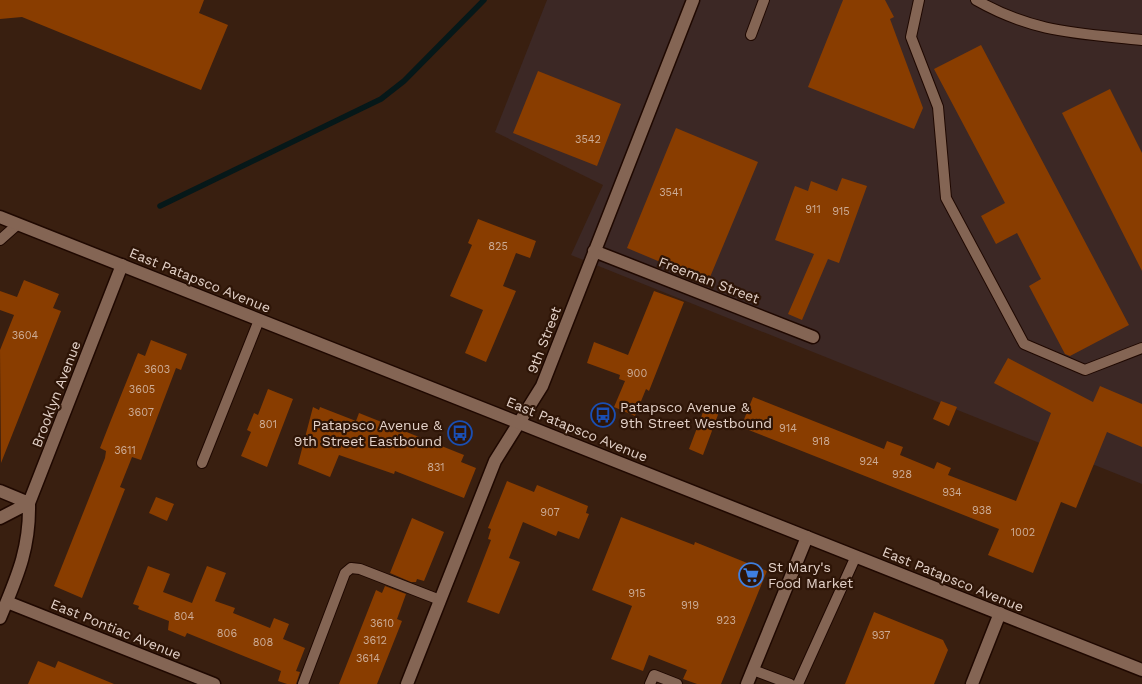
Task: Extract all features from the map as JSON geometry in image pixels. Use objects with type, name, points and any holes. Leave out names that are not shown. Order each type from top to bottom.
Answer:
[{"type":"street","name":"9th Street","points":[[407,684],[495,461],[542,386],[693,0]]},
{"type":"street","name":"East Patapsco Avenue","points":[[0,217],[1142,670]]},
{"type":"street","name":"Freeman Street","points":[[594,251],[813,337]]},
{"type":"street","name":"Brooklyn Avenue","points":[[30,503],[122,265]]},
{"type":"street","points":[[0,492],[30,503]]},
{"type":"street","points":[[0,518],[30,503]]},
{"type":"street","points":[[0,618],[24,557],[30,530],[30,503]]},
{"type":"street","points":[[747,684],[807,537]]},
{"type":"street","name":"East Pontiac Avenue","points":[[7,602],[214,684]]},
{"type":"street","points":[[972,684],[1000,613]]},
{"type":"lane","points":[[751,35],[764,0]]},
{"type":"lane","points":[[919,0],[911,37],[938,107],[946,198],[1024,344],[1085,370],[1142,348]]},
{"type":"lane","points":[[976,0],[1022,22],[1051,30],[1142,40]]},
{"type":"lane","points":[[0,240],[18,224]]},
{"type":"lane","points":[[202,463],[259,320]]},
{"type":"lane","points":[[798,684],[856,556]]},
{"type":"lane","points":[[302,684],[345,574],[351,568],[360,569],[440,600]]},
{"type":"lane","points":[[753,670],[790,684]]},
{"type":"lane","points":[[650,684],[654,675],[676,684]]},
{"type":"shaded area","points":[[547,0],[1142,0],[1142,484],[571,255],[603,185],[495,132]]},
{"type":"building","points":[[0,0],[204,0],[199,13],[228,25],[201,90],[22,17],[0,19]]},
{"type":"building","points":[[843,0],[885,0],[894,17],[890,19],[923,108],[914,129],[808,87]]},
{"type":"building","points":[[981,45],[1129,325],[1070,356],[1065,354],[1029,286],[1041,279],[1017,233],[996,244],[981,216],[1005,203],[934,69]]},
{"type":"building","points":[[538,71],[621,104],[597,166],[513,133]]},
{"type":"building","points":[[1110,89],[1142,153],[1142,271],[1062,113]]},
{"type":"building","points":[[676,128],[758,162],[708,282],[627,248]]},
{"type":"building","points":[[842,178],[867,186],[839,263],[828,259],[802,320],[788,314],[814,254],[775,240],[795,186],[808,191],[811,181],[837,191]]},
{"type":"building","points":[[478,219],[536,241],[530,258],[516,253],[503,286],[516,291],[486,362],[465,353],[483,310],[450,296],[472,245],[468,243]]},
{"type":"building","points":[[24,280],[59,294],[53,308],[61,311],[1,463],[0,350],[14,315],[0,310],[0,291],[17,297]]},
{"type":"building","points":[[654,291],[684,302],[649,391],[646,389],[635,416],[614,407],[625,381],[619,379],[620,375],[587,363],[594,342],[628,355]]},
{"type":"building","points":[[151,340],[187,354],[181,370],[176,368],[141,460],[132,457],[120,487],[125,489],[82,598],[54,586],[105,458],[106,451],[100,448],[111,420],[138,353],[145,356]]},
{"type":"building","points":[[1008,358],[1093,402],[1100,386],[1142,404],[1142,447],[1107,432],[1076,508],[1061,502],[1033,573],[988,555],[999,529],[741,427],[753,397],[884,449],[887,441],[903,447],[900,455],[934,469],[937,462],[951,468],[948,475],[1016,501],[1051,413],[994,383]]},
{"type":"building","points":[[268,389],[293,399],[267,467],[241,456],[251,432],[247,430],[254,413],[258,415]]},
{"type":"building","points":[[941,401],[957,407],[949,426],[933,419]]},
{"type":"building","points":[[313,407],[319,410],[320,407],[356,421],[359,413],[464,455],[461,462],[476,468],[464,498],[395,471],[394,474],[339,455],[330,477],[298,464]]},
{"type":"building","points":[[705,407],[719,412],[703,455],[689,449]]},
{"type":"building","points":[[507,481],[534,492],[537,485],[588,506],[586,513],[589,514],[579,539],[558,531],[556,536],[523,522],[509,558],[520,562],[499,614],[467,602],[491,540],[488,539],[491,529],[488,528]]},
{"type":"building","points":[[156,497],[174,504],[167,521],[149,513]]},
{"type":"building","points":[[621,517],[694,545],[695,542],[767,571],[721,684],[697,684],[683,679],[687,670],[649,655],[643,671],[611,659],[632,606],[592,590]]},
{"type":"building","points":[[412,518],[444,532],[424,581],[417,579],[416,582],[411,582],[390,573]]},
{"type":"building","points":[[148,566],[170,574],[163,592],[192,603],[207,566],[226,573],[215,601],[235,608],[233,613],[270,628],[274,618],[289,624],[283,639],[305,648],[296,671],[300,672],[296,684],[278,681],[281,671],[187,633],[185,637],[168,630],[169,621],[138,609],[139,606],[133,604]]},
{"type":"building","points":[[385,586],[406,594],[397,619],[402,621],[377,684],[339,684],[376,590],[382,593]]},
{"type":"building","points":[[874,612],[943,640],[948,650],[934,684],[845,684]]},
{"type":"building","points":[[38,661],[55,668],[58,661],[114,684],[28,684]]},
{"type":"waterway","points":[[160,206],[381,99],[404,81],[484,0]]},
{"type":"place","name":"Patapsco Avenue & 9th Street Westbound","points":[[603,415]]},
{"type":"place","name":"Patapsco Avenue & 9th Street Eastbound","points":[[460,433]]},
{"type":"place","name":"St Mary's Food Market","points":[[751,575]]}]
